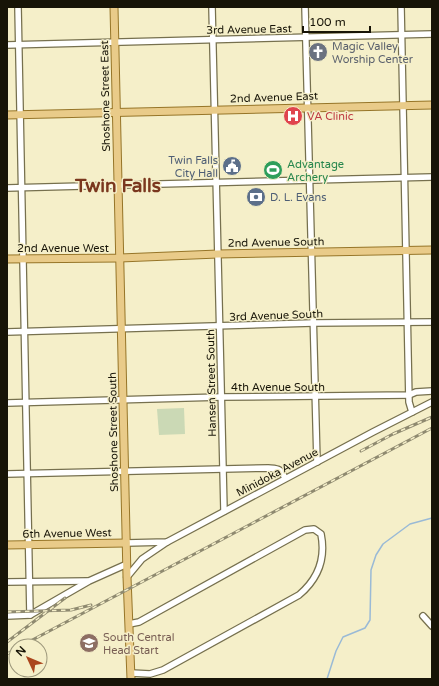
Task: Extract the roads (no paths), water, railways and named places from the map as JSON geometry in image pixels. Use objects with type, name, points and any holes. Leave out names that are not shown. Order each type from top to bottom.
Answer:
[{"type":"main road","name":"Shoshone Street East","points":[[114,7],[118,185]]},
{"type":"main road","name":"2nd Avenue East","points":[[7,115],[432,105]]},
{"type":"main road","name":"Shoshone Street South","points":[[118,185],[126,543],[131,676]]},
{"type":"main road","name":"2nd Avenue South","points":[[120,258],[218,254],[432,250]]},
{"type":"main road","name":"2nd Avenue West","points":[[7,259],[120,258]]},
{"type":"main road","name":"6th Avenue West","points":[[7,546],[126,543]]},
{"type":"street","points":[[18,7],[30,615]]},
{"type":"street","name":"Hansen Street South","points":[[212,7],[224,511]]},
{"type":"street","points":[[305,7],[317,462]]},
{"type":"street","points":[[401,7],[409,402],[412,412]]},
{"type":"street","name":"3rd Avenue East","points":[[7,45],[432,34]]},
{"type":"street","points":[[7,188],[432,177]]},
{"type":"street","name":"3rd Avenue South","points":[[7,332],[219,327],[313,323],[432,322]]},
{"type":"street","name":"4th Avenue South","points":[[7,403],[123,401],[221,397],[409,394],[432,391]]},
{"type":"street","name":"Minidoka Avenue","points":[[126,543],[167,542],[285,478],[432,402]]},
{"type":"street","points":[[7,474],[278,469],[281,470],[285,478]]},
{"type":"street","points":[[129,624],[138,622],[305,530],[314,530],[321,534],[324,546],[319,569],[315,578],[299,595],[163,670],[150,674],[131,676]]},
{"type":"street","points":[[127,577],[142,559],[167,542]]},
{"type":"street","points":[[7,616],[30,615],[89,581],[127,564]]},
{"type":"street","points":[[7,582],[89,581]]},
{"type":"street","points":[[423,616],[432,626]]},
{"type":"waterway","points":[[327,679],[336,651],[343,637],[365,628],[370,620],[371,570],[376,555],[383,544],[410,524],[432,518]]},
{"type":"railway","points":[[361,451],[393,434],[432,417]]},
{"type":"railway","points":[[36,638],[432,428]]},
{"type":"railway","points":[[7,642],[65,598]]},
{"type":"railway","points":[[7,612],[71,610],[91,605]]},
{"type":"place","name":"Magic Valley Worship Center","points":[[318,52]]},
{"type":"place","name":"VA Clinic","points":[[293,116]]},
{"type":"place","name":"Twin Falls City Hall","points":[[232,166]]},
{"type":"place","name":"Advantage Archery","points":[[273,170]]},
{"type":"place","name":"D. L. Evans","points":[[256,197]]},
{"type":"place","name":"South Central Head Start","points":[[89,643]]},
{"type":"district","name":"Twin Falls","points":[[118,185]]}]
